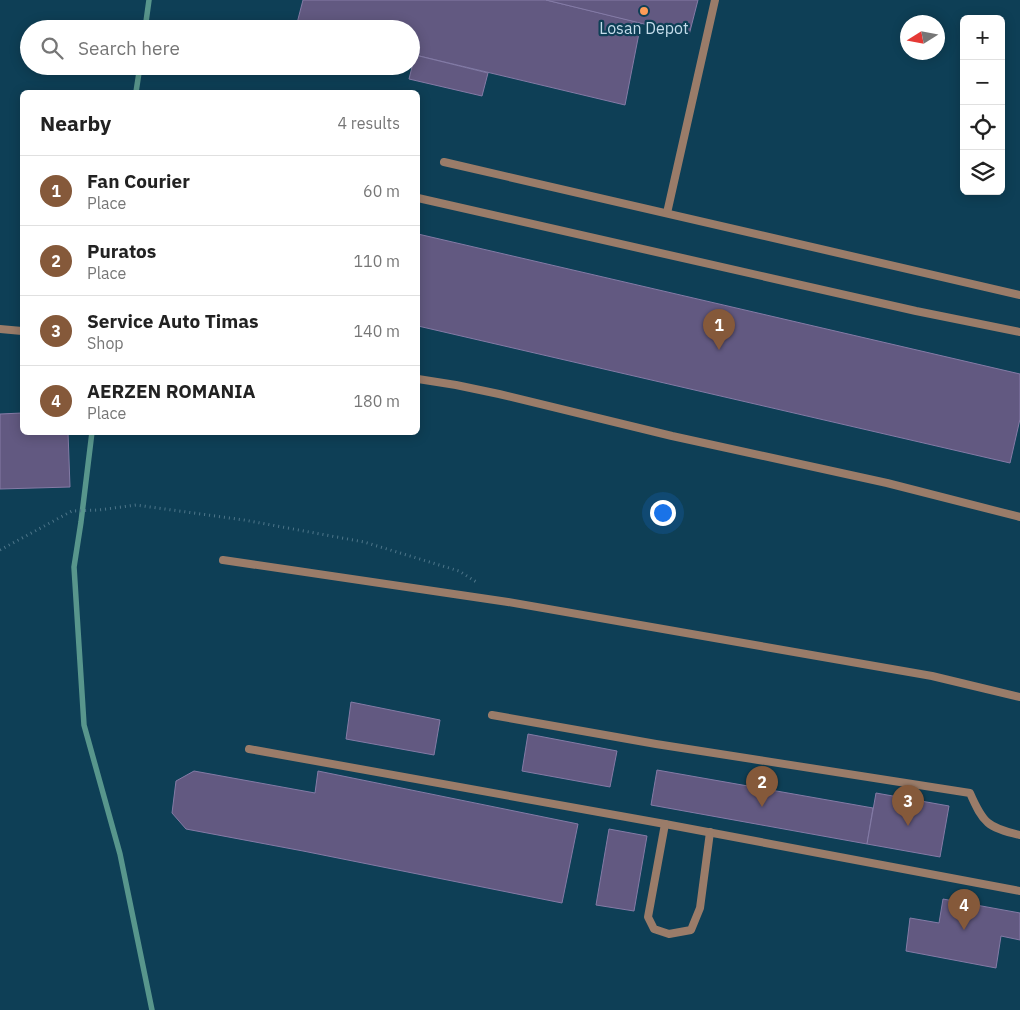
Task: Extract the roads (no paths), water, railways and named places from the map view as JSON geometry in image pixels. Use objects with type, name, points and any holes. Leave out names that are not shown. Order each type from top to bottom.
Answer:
[{"type":"lane","points":[[667,214],[715,0]]},
{"type":"lane","points":[[444,162],[1020,295]]},
{"type":"lane","points":[[420,198],[906,309],[1020,332]]},
{"type":"lane","points":[[0,329],[20,332]]},
{"type":"lane","points":[[420,378],[456,384],[672,436],[887,483],[1020,515]]},
{"type":"lane","points":[[223,560],[518,604],[932,676],[1020,696]]},
{"type":"lane","points":[[492,715],[656,744],[970,794],[979,814],[986,822],[1001,831],[1020,835]]},
{"type":"lane","points":[[249,749],[710,832],[1020,891]]},
{"type":"lane","points":[[665,824],[648,917],[654,929],[668,934],[691,930],[700,908],[710,832]]},
{"type":"waterway","points":[[146,20],[149,0]]},
{"type":"waterway","points":[[136,90],[139,75]]},
{"type":"waterway","points":[[92,435],[74,567],[84,725],[120,854],[152,1010]]},
{"type":"place","name":"Losan Depot","points":[[644,11]]},
{"type":"place","name":"Fan Courier","points":[[719,350]]},
{"type":"place","name":"Puratos","points":[[762,807]]},
{"type":"place","name":"Service Auto Timas","points":[[908,826]]},
{"type":"place","name":"AERZEN ROMANIA","points":[[964,930]]}]
